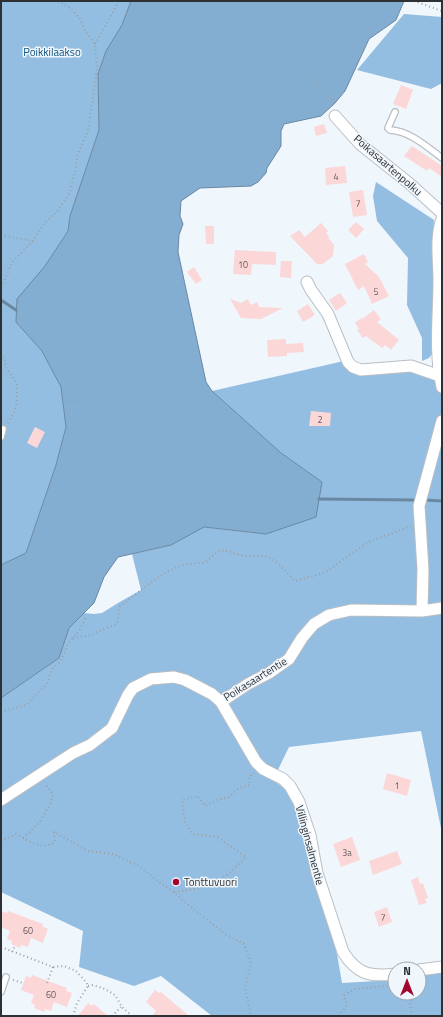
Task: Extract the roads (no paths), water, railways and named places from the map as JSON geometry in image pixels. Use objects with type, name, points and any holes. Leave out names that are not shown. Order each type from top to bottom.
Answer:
[{"type":"street","name":"Poikasaartenpolku","points":[[336,111],[360,144],[410,184],[442,213]]},
{"type":"street","points":[[441,382],[437,331],[439,279],[437,252],[440,224],[442,219]]},
{"type":"street","points":[[307,282],[328,314],[348,362],[353,367],[361,370],[411,366],[441,382]]},
{"type":"street","points":[[422,611],[423,569],[418,506],[442,421]]},
{"type":"street","name":"Poikasaartentie","points":[[1,800],[73,753],[90,745],[112,728],[133,688],[151,679],[174,677],[185,680],[212,694],[221,702],[289,659],[302,638],[314,624],[329,615],[351,610],[422,611],[442,608]]},
{"type":"street","name":"Villinginsalmentie","points":[[221,702],[256,762],[264,769],[283,779],[290,786],[299,802],[310,836],[317,872],[343,952],[350,964],[360,971],[373,975],[387,974]]},
{"type":"street","points":[[427,969],[442,967]]},
{"type":"lane","points":[[395,112],[388,128],[390,130],[398,131],[414,138],[442,158]]},
{"type":"lane","points":[[1,438],[3,430]]},
{"type":"lane","points":[[1,992],[6,978]]},
{"type":"waterway","points":[[1,300],[16,310]]},
{"type":"waterway","points":[[319,499],[415,500]]},
{"type":"waterway","points":[[425,500],[442,501]]},
{"type":"place","name":"Tonttuvuori","points":[[176,882]]},
{"type":"park label","name":"Poikkilaakso","points":[[52,52]]}]
